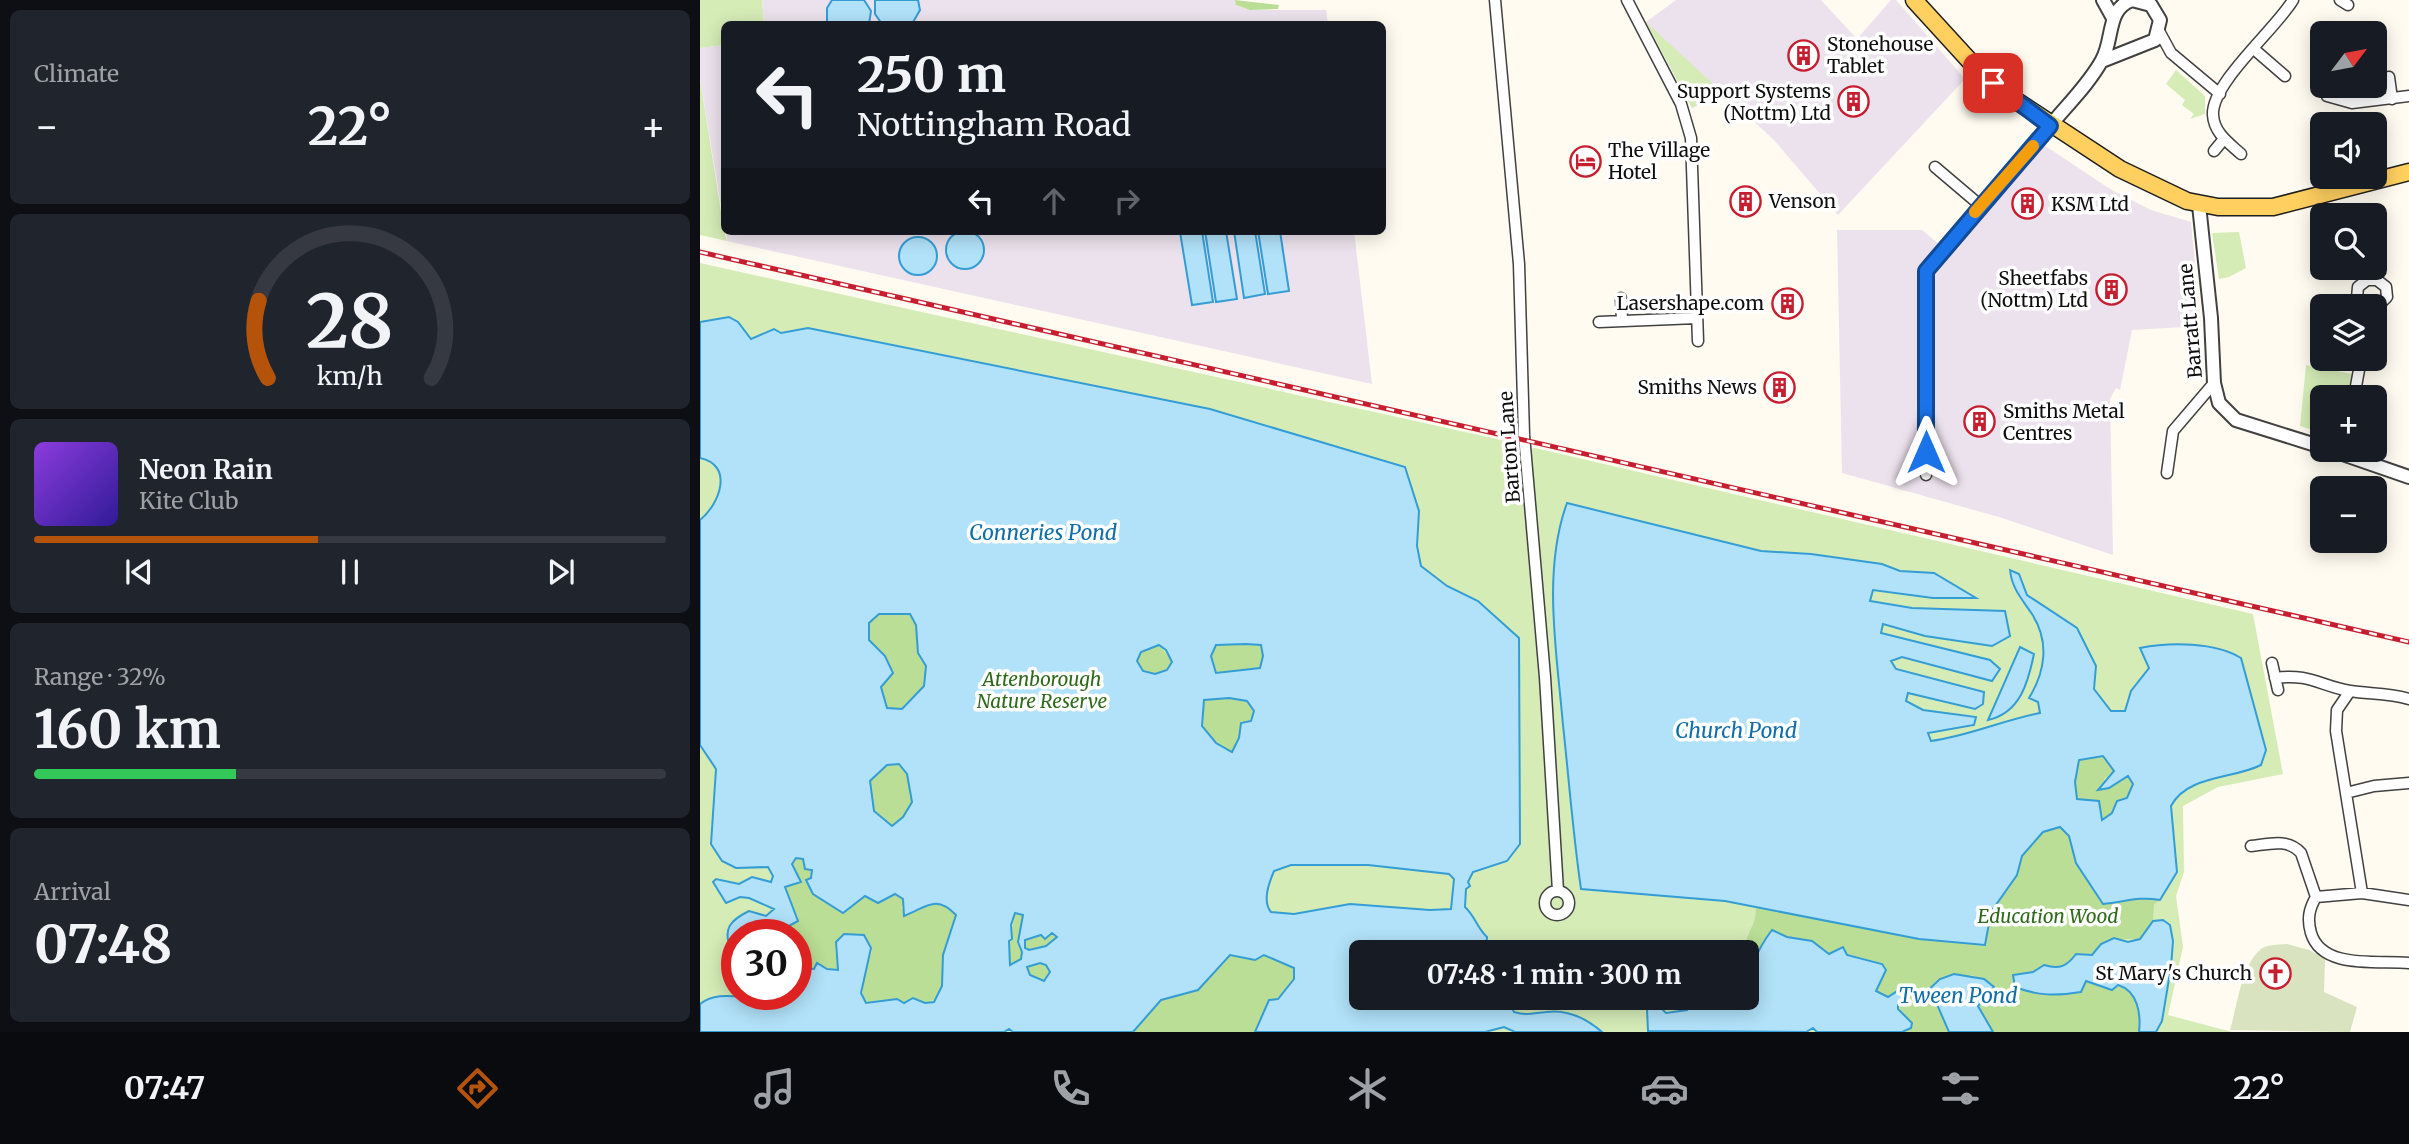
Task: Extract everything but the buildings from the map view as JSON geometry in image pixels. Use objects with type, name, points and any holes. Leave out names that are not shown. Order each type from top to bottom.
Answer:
[{"type":"main road","points":[[1914,0],[1978,70],[2050,126],[2155,188],[2199,205],[2243,209],[2273,207],[2409,172]]},
{"type":"street","name":"Barton Lane","points":[[1495,0],[1519,264],[1524,435],[1545,677],[1558,891]]},
{"type":"street","points":[[1627,0],[1686,117],[1692,154],[1698,341]]},
{"type":"street","points":[[2104,0],[2121,43],[2131,47]]},
{"type":"street","points":[[1926,475],[1926,271],[2102,61],[2121,1],[2142,0],[2158,5],[2159,31],[2149,44]]},
{"type":"street","points":[[2241,154],[2224,139],[2213,116],[2220,94],[2293,0]]},
{"type":"street","points":[[2159,31],[2171,53]]},
{"type":"street","points":[[2102,61],[2131,47],[2149,44],[2171,53],[2220,94]]},
{"type":"street","points":[[2255,50],[2285,76]]},
{"type":"street","points":[[2389,77],[2392,99]]},
{"type":"street","points":[[2334,98],[2352,103],[2409,96]]},
{"type":"street","points":[[2214,151],[2224,139]]},
{"type":"street","points":[[1935,167],[1981,206]]},
{"type":"street","name":"Barratt Lane","points":[[2199,205],[2211,318],[2214,383],[2219,402],[2236,420],[2310,443]]},
{"type":"street","points":[[2357,294],[2358,287],[2367,280],[2377,280],[2386,287],[2387,294]]},
{"type":"street","points":[[1621,298],[1622,321]]},
{"type":"street","points":[[1599,322],[1698,317]]},
{"type":"street","points":[[2167,473],[2174,431],[2180,420],[2201,401],[2214,383]]},
{"type":"street","points":[[2201,401],[2219,402]]},
{"type":"street","points":[[2367,462],[2409,477]]},
{"type":"street","points":[[2272,663],[2278,690]]},
{"type":"street","points":[[2275,678],[2301,677],[2350,691],[2362,690],[2409,699]]},
{"type":"street","points":[[2350,691],[2337,710],[2336,730],[2362,893]]},
{"type":"street","points":[[2346,793],[2374,786],[2409,783]]},
{"type":"street","points":[[2251,846],[2280,842],[2296,848],[2316,897],[2309,913],[2313,940],[2326,954],[2338,960],[2409,963]]},
{"type":"street","points":[[2316,897],[2362,893],[2409,900]]},
{"type":"shaded area","points":[[762,0],[1235,0],[1236,5],[1250,10],[1326,10],[1328,21],[764,21]]},
{"type":"shaded area","points":[[1676,0],[1821,0],[1857,39],[1891,0],[1896,0],[1965,79],[1838,215],[1774,140],[1723,93],[1692,108],[1646,22]]},
{"type":"shaded area","points":[[721,45],[721,206],[700,79],[700,48]]},
{"type":"shaded area","points":[[2032,137],[2110,189],[2151,210],[2191,222],[2201,326],[2132,330],[2120,390],[2116,388],[2110,399],[2113,555],[1999,517],[1842,473],[1837,230],[1922,230],[1939,244]]},
{"type":"shaded area","points":[[726,235],[1354,235],[1372,384],[727,241]]},
{"type":"green space","points":[[700,0],[762,0],[764,21],[721,21],[721,45],[700,48]]},
{"type":"green space","points":[[1235,0],[1279,5],[1278,9],[1250,10],[1236,5]]},
{"type":"green space","points":[[1646,22],[1723,93],[1692,108]]},
{"type":"green space","points":[[2176,70],[2205,96],[2205,114],[2190,119],[2194,114],[2182,105],[2185,100],[2166,84]]},
{"type":"green space","points":[[700,79],[721,212],[721,235],[725,235],[727,241],[700,235]]},
{"type":"green space","points":[[2239,232],[2246,268],[2219,279],[2212,233]]},
{"type":"green space","name":"Attenborough Nature Reserve","points":[[700,263],[1515,443],[1520,450],[1535,448],[2253,614],[2283,774],[2218,787],[2183,806],[2184,872],[2176,896],[2183,947],[2168,1015],[2232,1032],[700,1032]]},
{"type":"green space","points":[[2306,365],[2310,366],[2310,371],[2352,374],[2350,385],[2310,385],[2310,429],[2300,426]]},
{"type":"green space","points":[[879,614],[910,614],[916,625],[918,653],[926,666],[924,686],[902,709],[887,708],[881,687],[885,656],[869,641],[869,623]]},
{"type":"green space","points":[[1159,645],[1173,662],[1168,670],[1155,674],[1143,671],[1137,661],[1141,652]]},
{"type":"green space","points":[[1216,645],[1261,645],[1263,656],[1260,668],[1216,673],[1211,656]]},
{"type":"green space","points":[[1229,698],[1247,701],[1254,711],[1252,721],[1241,724],[1239,738],[1232,752],[1216,743],[1202,726],[1204,700]]},
{"type":"green space","points":[[2103,756],[2114,771],[2104,779],[2109,788],[2128,776],[2133,784],[2127,799],[2102,820],[2076,799],[2075,782],[2079,760]]},
{"type":"green space","points":[[899,764],[907,774],[912,802],[903,817],[892,826],[874,811],[870,781],[887,765]]},
{"type":"green space","name":"Education Wood","points":[[2060,826],[2069,836],[2076,863],[2102,904],[2138,896],[2160,900],[2154,904],[2153,921],[2140,939],[2111,942],[2075,962],[2033,972],[2086,980],[2095,985],[2127,988],[2138,1008],[2139,1032],[1993,1032],[1978,1006],[1994,987],[1984,979],[1971,975],[1933,999],[1949,1032],[1902,1032],[1911,1028],[1898,1005],[1912,993],[1905,986],[1888,997],[1876,991],[1886,970],[1882,963],[1836,951],[1829,954],[1812,941],[1787,937],[1772,930],[1759,952],[1759,940],[1747,940],[1756,907],[1919,939],[1985,944],[1991,912],[2017,875],[2022,856],[2043,832]]},
{"type":"green space","points":[[796,858],[803,859],[812,870],[817,890],[843,913],[865,895],[880,901],[895,894],[904,899],[901,909],[919,910],[931,902],[946,905],[956,915],[943,955],[942,986],[938,998],[925,1003],[913,998],[904,1003],[897,999],[866,1003],[863,984],[872,952],[864,935],[844,934],[835,948],[838,971],[812,969],[812,919],[797,919],[785,887],[792,884],[796,875],[792,864]]},
{"type":"green space","points":[[1015,912],[1024,915],[1018,942],[1023,952],[1021,959],[1010,966],[1007,964]]},
{"type":"green space","points":[[1051,932],[1058,937],[1046,946],[1029,950],[1025,948],[1025,940]]},
{"type":"green space","points":[[2287,944],[2309,950],[2325,959],[2324,992],[2357,1007],[2350,1032],[2230,1030],[2248,966],[2265,947]]},
{"type":"green space","points":[[1230,955],[1255,960],[1264,955],[1294,968],[1294,979],[1278,999],[1269,1001],[1255,1032],[1133,1032],[1162,1000],[1197,990]]},
{"type":"green space","points":[[1046,964],[1050,973],[1044,981],[1029,974],[1027,967]]},
{"type":"water","points":[[832,0],[864,0],[871,11],[869,21],[827,21],[827,8]]},
{"type":"water","points":[[875,0],[918,0],[920,10],[914,21],[880,21],[875,14]]},
{"type":"water","points":[[953,235],[977,235],[983,243],[983,257],[979,264],[972,268],[958,268],[951,264],[947,257],[947,243]]},
{"type":"water","points":[[1180,235],[1203,235],[1213,302],[1192,305]]},
{"type":"water","points":[[1206,235],[1227,235],[1237,299],[1216,302]]},
{"type":"water","points":[[1235,235],[1256,235],[1265,294],[1244,298]]},
{"type":"water","points":[[1259,235],[1281,235],[1289,291],[1268,294]]},
{"type":"water","points":[[918,237],[932,242],[937,256],[932,270],[918,275],[904,270],[899,256],[904,242]]},
{"type":"water","name":"Conneries Pond","points":[[729,317],[738,322],[751,339],[774,329],[781,333],[808,328],[1210,409],[1405,467],[1419,511],[1417,546],[1421,566],[1447,586],[1478,601],[1519,638],[1520,844],[1507,861],[1473,872],[1468,882],[1470,886],[1466,889],[1465,907],[1487,940],[1349,940],[1349,1010],[1513,1010],[1527,1014],[1554,1011],[1583,1019],[1602,1032],[1515,1032],[1504,1027],[1485,1032],[1255,1032],[1269,1000],[1278,999],[1294,979],[1294,968],[1264,955],[1255,960],[1230,955],[1198,990],[1161,1000],[1133,1032],[1013,1032],[1009,1029],[1004,1032],[700,1032],[700,1004],[711,998],[721,996],[721,1010],[812,1010],[812,969],[817,963],[827,969],[838,970],[836,942],[844,934],[864,935],[871,948],[861,993],[866,1003],[897,999],[904,1003],[913,998],[925,1003],[934,1002],[942,986],[943,955],[956,915],[943,905],[931,904],[904,916],[903,899],[895,894],[878,903],[865,896],[843,913],[813,894],[806,880],[811,878],[812,870],[805,869],[803,859],[796,858],[792,864],[801,882],[785,887],[797,919],[736,919],[749,911],[766,916],[774,909],[749,898],[740,897],[726,903],[713,882],[716,879],[739,884],[752,877],[771,882],[773,876],[768,867],[736,868],[722,861],[711,844],[716,769],[700,745],[700,520],[718,495],[720,476],[711,462],[700,458],[700,322]],"holes":[[[879,614],[910,614],[916,625],[918,653],[926,666],[924,686],[902,709],[887,708],[881,687],[893,673],[885,656],[869,640],[869,623]],[[1159,645],[1166,650],[1172,662],[1167,670],[1155,674],[1143,671],[1137,661],[1141,652]],[[1216,645],[1261,645],[1263,656],[1260,668],[1216,673],[1211,656]],[[1229,698],[1247,701],[1254,711],[1251,721],[1241,723],[1239,738],[1232,752],[1216,743],[1202,726],[1204,700]],[[899,764],[907,774],[912,802],[903,817],[892,826],[874,811],[870,781],[887,765]],[[1291,865],[1368,865],[1449,874],[1454,879],[1451,909],[1350,904],[1294,914],[1271,912],[1267,897],[1274,871]],[[1015,913],[1023,915],[1018,942],[1022,952],[1021,959],[1010,965],[1011,925]],[[1052,933],[1057,937],[1046,946],[1029,950],[1025,948],[1025,940],[1041,935],[1045,939]],[[1040,963],[1046,965],[1050,972],[1044,981],[1030,975],[1027,967]]]},
{"type":"water","name":"Church Pond","points":[[1567,503],[1761,551],[1811,554],[1882,564],[1900,571],[1934,573],[1976,598],[1933,598],[1873,590],[1870,601],[1912,608],[2005,611],[2010,636],[1992,646],[1925,636],[1883,624],[1881,633],[1990,660],[2000,669],[1992,681],[1902,657],[1891,661],[1896,669],[1984,692],[1983,704],[1975,709],[1908,693],[1906,701],[1923,710],[1976,717],[1974,725],[1928,733],[1931,741],[1959,736],[2040,713],[2038,702],[2029,698],[2042,667],[2041,635],[2032,614],[2015,588],[2010,570],[2019,574],[2027,595],[2077,628],[2096,666],[2094,689],[2111,711],[2125,711],[2131,691],[2149,668],[2140,648],[2165,645],[2206,646],[2241,658],[2266,750],[2261,765],[2199,783],[2178,796],[2171,806],[2177,872],[2160,900],[2138,899],[2103,904],[2076,863],[2069,836],[2060,827],[2043,832],[2022,856],[2017,875],[1991,912],[1985,945],[1919,939],[1725,901],[1581,889],[1553,613],[1559,529]],"holes":[[[2103,756],[2114,771],[2098,790],[2109,788],[2128,776],[2133,784],[2127,798],[2117,801],[2112,813],[2102,820],[2099,801],[2077,799],[2075,782],[2079,760]]]},
{"type":"water","points":[[2020,647],[2034,654],[2025,686],[2008,711],[1988,720]]},
{"type":"water","points":[[2163,920],[2170,925],[2173,941],[2162,1021],[2156,1032],[2139,1032],[2137,1004],[2130,992],[2118,985],[2112,990],[2086,981],[2081,992],[2055,995],[2039,994],[2015,987],[2013,975],[2033,972],[2044,965],[2063,966],[2076,954],[2092,955],[2101,944],[2114,938],[2128,942],[2140,939],[2153,921]]},
{"type":"water","name":"Tween Pond","points":[[1772,930],[1787,937],[1812,941],[1829,954],[1843,947],[1847,955],[1882,964],[1886,970],[1876,991],[1888,997],[1905,986],[1914,990],[1898,1005],[1898,1009],[1912,1023],[1911,1028],[1902,1032],[1817,1032],[1813,1028],[1806,1032],[1648,1031],[1647,1010],[1663,1010],[1666,1013],[1687,1010],[1759,1010],[1759,951]]},
{"type":"water","name":"Tween Pond","points":[[1954,974],[1984,979],[1994,987],[1978,1006],[1993,1032],[1949,1032],[1936,1002],[1927,998],[1926,992],[1940,979]]},
{"type":"railway","points":[[700,252],[2409,642]]},
{"type":"slow traffic","points":[[1975,212],[2033,146]]},
{"type":"place","name":"Stonehouse Tablet","points":[[1804,55]]},
{"type":"place","name":"Support Systems (Nottm) Ltd","points":[[1854,102]]},
{"type":"place","name":"The Village Hotel","points":[[1585,161]]},
{"type":"place","name":"Venson","points":[[1746,201]]},
{"type":"place","name":"KSM Ltd","points":[[2028,204]]},
{"type":"place","name":"Sheetfabs (Nottm) Ltd","points":[[2111,289]]},
{"type":"place","name":"Lasershape.com","points":[[1787,303]]},
{"type":"place","name":"Smiths News","points":[[1780,387]]},
{"type":"place","name":"Smiths Metal Centres","points":[[1980,422]]},
{"type":"place","name":"St Mary's Church","points":[[2275,973]]},
{"type":"route","points":[[1926,452],[1926,271],[1935,257],[2050,126],[1993,83]]}]
